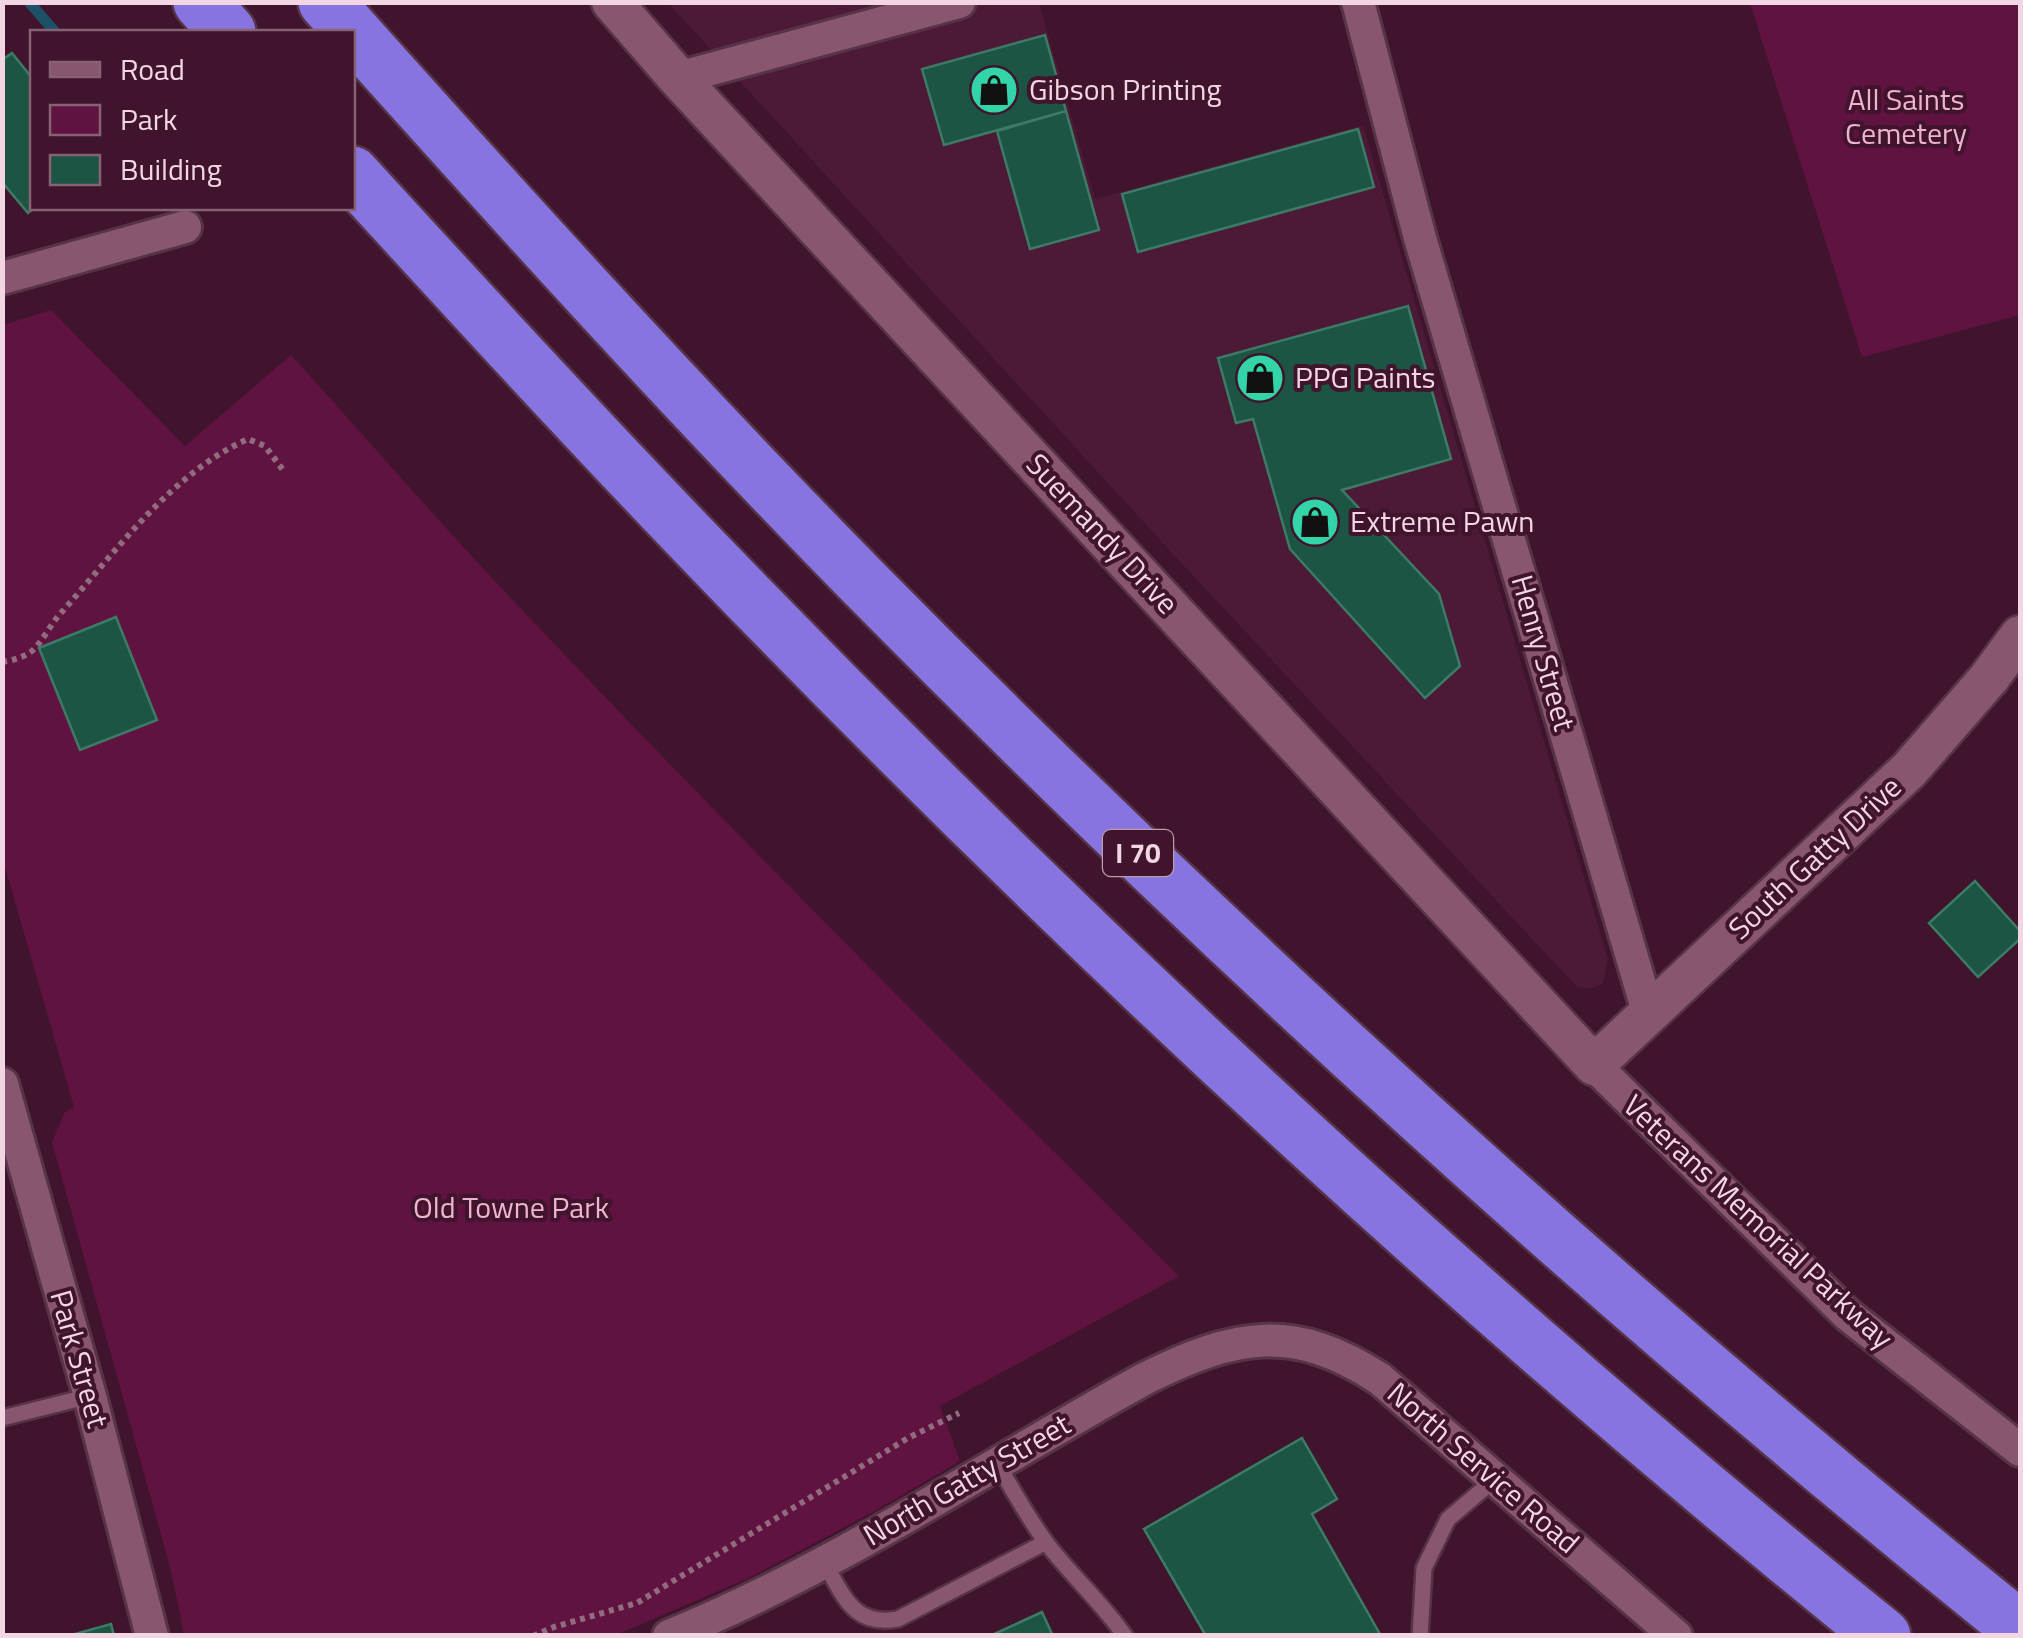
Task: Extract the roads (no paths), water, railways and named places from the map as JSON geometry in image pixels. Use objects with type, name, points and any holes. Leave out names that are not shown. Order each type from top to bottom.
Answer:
[{"type":"highway","points":[[202,2],[226,30]]},
{"type":"highway","name":"I 70","points":[[326,2],[351,30]]},
{"type":"highway","name":"I 70","points":[[355,34],[716,429],[970,690],[1162,876],[1373,1073],[1630,1302],[2020,1628]]},
{"type":"highway","points":[[355,177],[716,564],[1167,1008],[1506,1318],[1883,1636]]},
{"type":"street","name":"Suemandy Drive","points":[[612,2],[678,78],[1594,1064]]},
{"type":"street","points":[[678,78],[959,2]]},
{"type":"street","name":"Henry Street","points":[[1358,2],[1420,238],[1648,1015]]},
{"type":"street","points":[[2,278],[185,227]]},
{"type":"street","name":"South Gatty Drive","points":[[1594,1064],[1909,770],[2020,636]]},
{"type":"street","name":"Veterans Memorial Parkway","points":[[1594,1064],[1848,1315],[2020,1450]]},
{"type":"street","name":"Park Street","points":[[2,1084],[90,1396],[152,1636]]},
{"type":"street","name":"North Gatty Street","points":[[669,1636],[823,1562],[1172,1365],[1228,1344],[1269,1340]]},
{"type":"street","name":"North Service Road","points":[[1269,1340],[1323,1348],[1352,1360],[1380,1379],[1676,1636]]},
{"type":"lane","points":[[2,1418],[90,1396]]},
{"type":"lane","points":[[997,1464],[1046,1542],[1125,1636]]},
{"type":"lane","points":[[1420,1636],[1424,1568],[1448,1519],[1495,1478]]},
{"type":"lane","points":[[823,1562],[850,1606],[864,1618],[879,1622],[898,1619],[1046,1542]]},
{"type":"waterway","points":[[29,2],[53,30]]},
{"type":"place","name":"Gibson Printing","points":[[994,90]]},
{"type":"place","name":"PPG Paints","points":[[1260,378]]},
{"type":"place","name":"Extreme Pawn","points":[[1315,522]]},
{"type":"park label","name":"All Saints Cemetery","points":[[1906,117]]},
{"type":"park label","name":"Old Towne Park","points":[[511,1208]]}]
